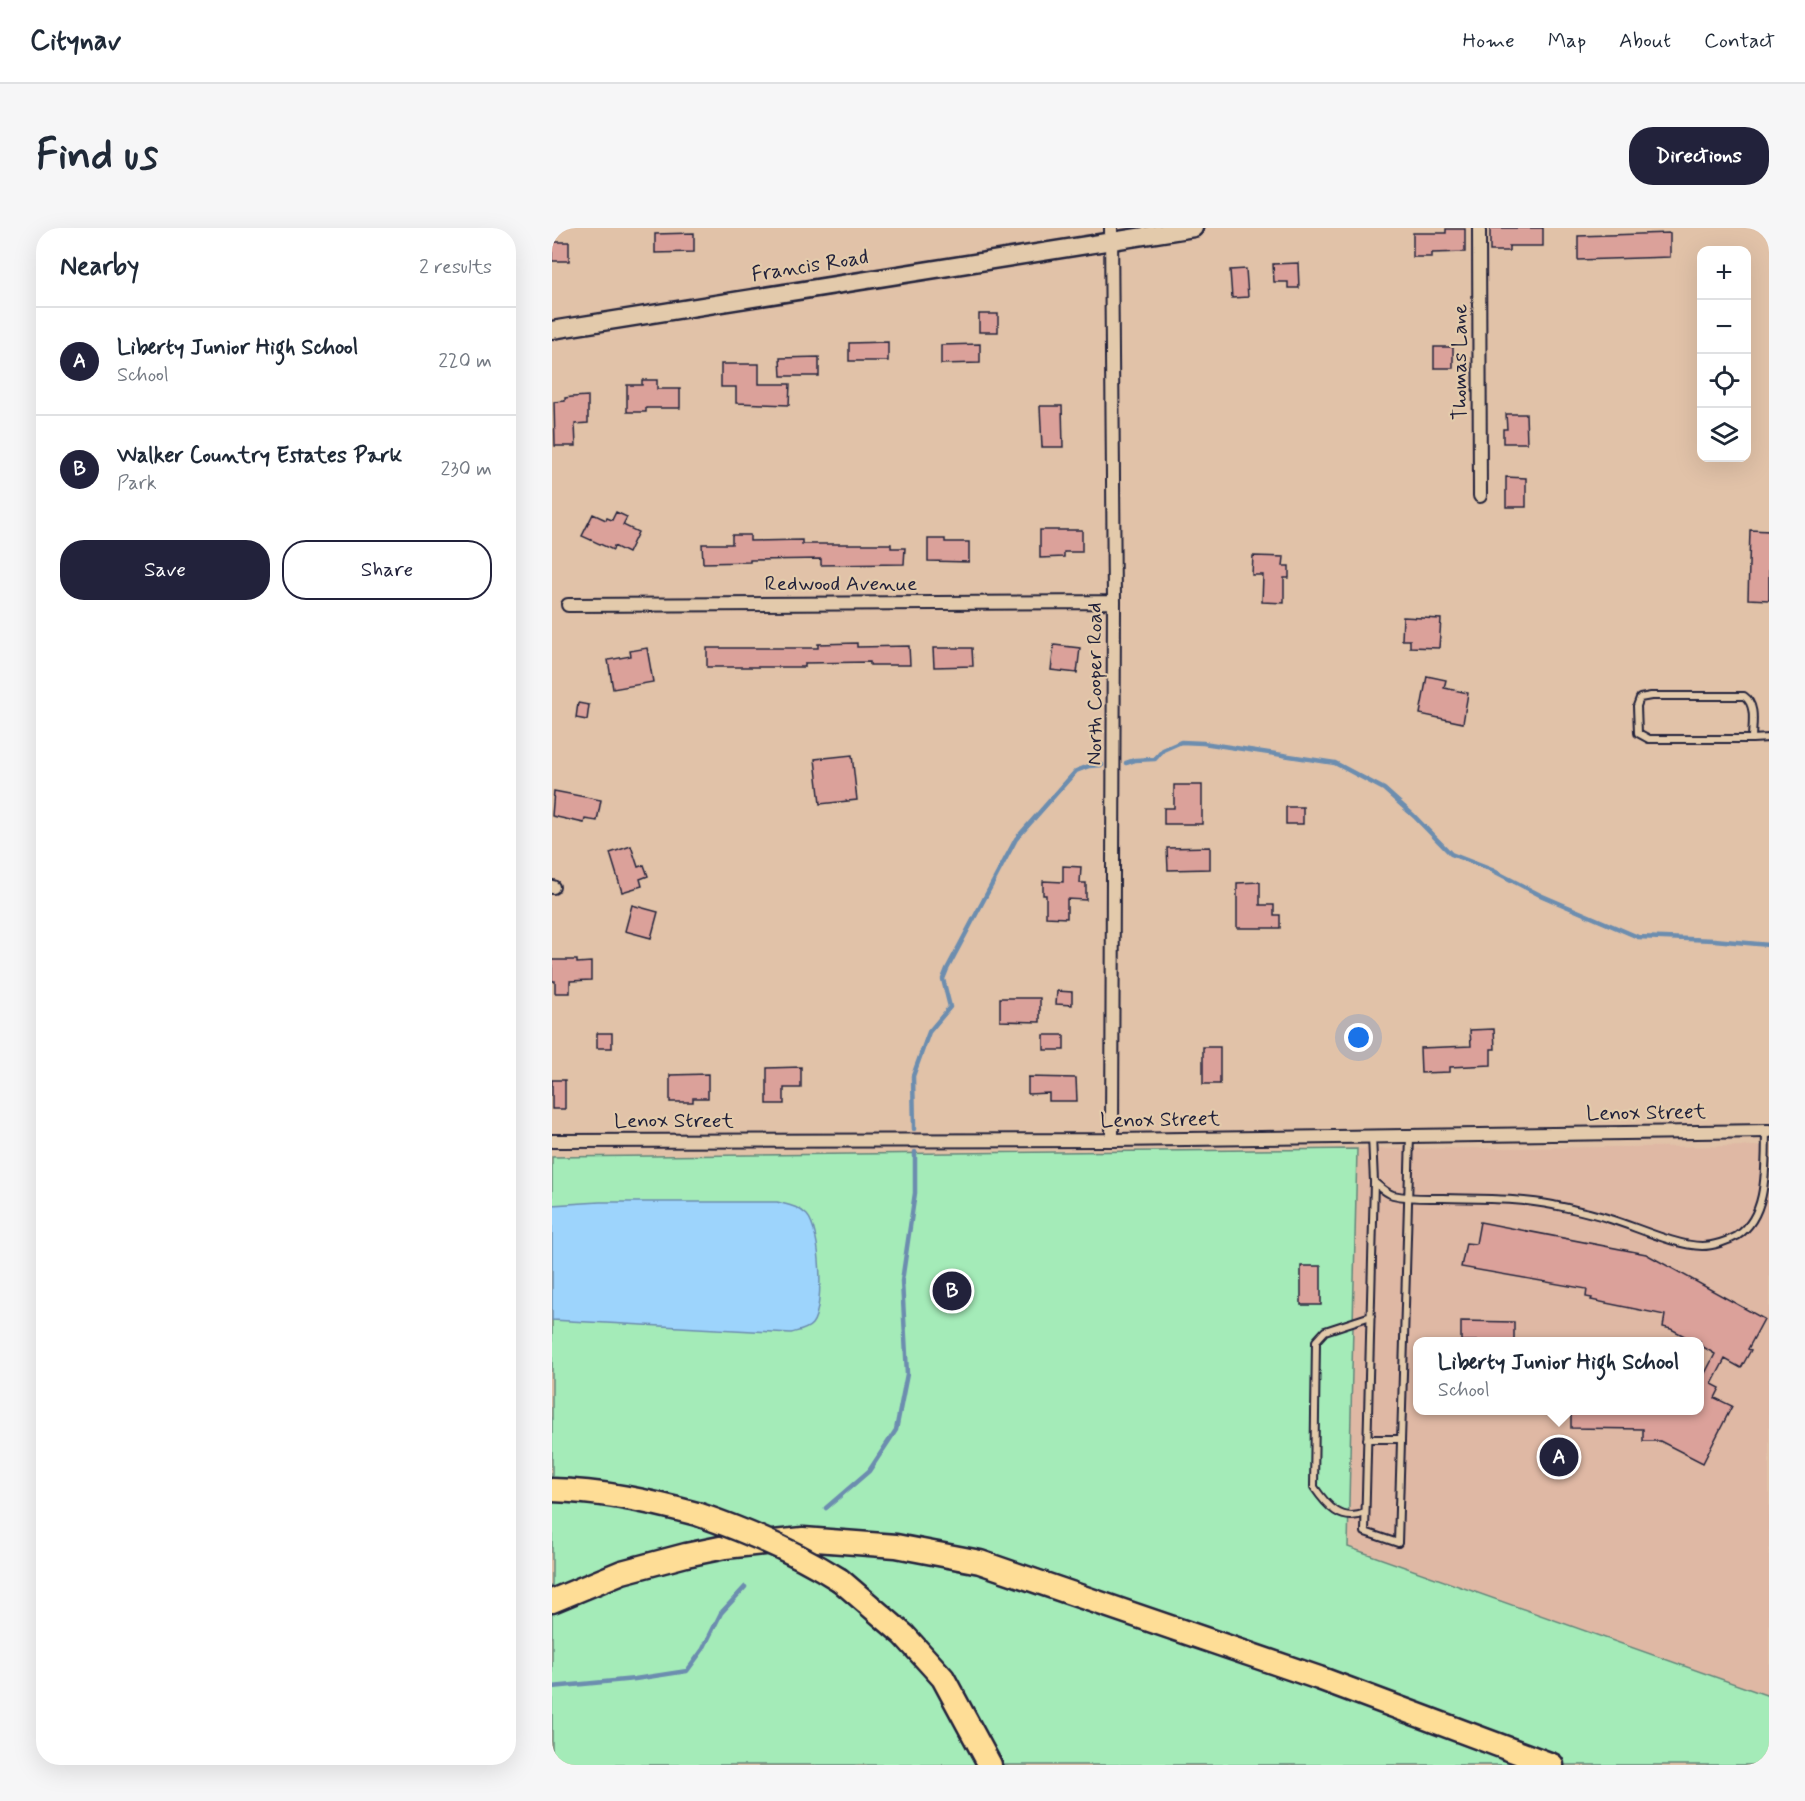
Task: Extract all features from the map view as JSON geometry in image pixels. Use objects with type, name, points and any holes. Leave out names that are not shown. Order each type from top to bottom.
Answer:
[{"type":"highway","points":[[552,1490],[588,1491],[645,1500],[697,1514],[738,1528],[840,1580],[904,1635],[943,1678],[990,1765]]},
{"type":"highway","points":[[552,1601],[622,1572],[725,1547],[803,1539],[896,1546],[980,1562],[1319,1678],[1552,1765]]},
{"type":"street","name":"Francis Road","points":[[552,330],[1111,235],[1194,228]]},
{"type":"street","name":"Thomas Lane","points":[[1479,228],[1480,496]]},
{"type":"street","name":"North Cooper Road","points":[[1111,235],[1114,602],[1113,1140]]},
{"type":"street","name":"Redwood Avenue","points":[[568,605],[1114,602]]},
{"type":"street","name":"Lenox Street","points":[[552,1141],[1113,1140],[1767,1131]]},
{"type":"lane","points":[[1752,739],[1752,706],[1750,700],[1744,696],[1651,696],[1640,698],[1636,706],[1638,733],[1649,739],[1752,739],[1769,738]]},
{"type":"lane","points":[[1374,1182],[1390,1194],[1408,1197],[1511,1200],[1550,1205],[1608,1218],[1685,1244],[1703,1246],[1738,1235],[1758,1214],[1764,1202],[1767,1131]]},
{"type":"lane","points":[[1372,1137],[1374,1182],[1365,1532],[1398,1543],[1410,1136]]},
{"type":"lane","points":[[1365,1513],[1358,1516],[1339,1515],[1325,1504],[1314,1487],[1316,1341],[1325,1331],[1371,1316]]},
{"type":"lane","points":[[1367,1439],[1401,1439]]},
{"type":"shaded area","points":[[1769,1146],[1769,1696],[1348,1547],[1357,1149]]},
{"type":"green space","points":[[1357,1149],[1348,1547],[1769,1696],[1769,1765],[552,1765],[552,1157]]},
{"type":"water","points":[[600,1202],[777,1202],[800,1210],[812,1223],[820,1269],[819,1302],[812,1324],[805,1329],[791,1333],[552,1320],[552,1205]]},
{"type":"building","points":[[1490,228],[1543,228],[1543,246],[1509,246],[1509,251],[1490,251]]},
{"type":"building","points":[[1446,229],[1465,229],[1465,252],[1432,253],[1432,257],[1413,257],[1413,233],[1446,233]]},
{"type":"building","points":[[694,233],[694,252],[655,253],[655,234]]},
{"type":"building","points":[[1670,233],[1670,257],[1578,260],[1578,236]]},
{"type":"building","points":[[552,242],[569,242],[569,261],[552,261]]},
{"type":"building","points":[[1298,263],[1299,288],[1288,288],[1288,282],[1274,282],[1273,264]]},
{"type":"building","points":[[1246,269],[1248,297],[1232,298],[1230,270]]},
{"type":"building","points":[[979,314],[998,314],[998,332],[979,332]]},
{"type":"building","points":[[888,342],[888,361],[849,361],[849,343]]},
{"type":"building","points":[[980,344],[980,363],[941,364],[941,345]]},
{"type":"building","points":[[1434,347],[1453,347],[1453,368],[1434,368]]},
{"type":"building","points":[[819,357],[819,376],[781,376],[780,358]]},
{"type":"building","points":[[721,364],[759,364],[759,384],[790,384],[789,405],[736,403],[736,387],[721,387]]},
{"type":"building","points":[[642,380],[657,380],[657,389],[680,389],[680,408],[646,408],[646,412],[627,412],[627,385],[642,385]]},
{"type":"building","points":[[588,396],[588,423],[575,424],[576,446],[555,446],[554,402],[565,401],[565,398]]},
{"type":"building","points":[[1040,406],[1062,406],[1063,447],[1042,447]]},
{"type":"building","points":[[1506,414],[1526,414],[1527,443],[1503,443],[1503,429],[1507,429]]},
{"type":"building","points":[[1506,477],[1526,478],[1526,507],[1506,507]]},
{"type":"building","points":[[616,512],[627,517],[623,525],[638,532],[628,553],[614,546],[613,550],[582,536],[593,514],[606,520],[607,518],[612,520]]},
{"type":"building","points":[[1040,530],[1082,530],[1082,552],[1064,552],[1064,557],[1040,558]]},
{"type":"building","points":[[1750,530],[1769,531],[1769,600],[1748,599]]},
{"type":"building","points":[[732,535],[750,535],[750,541],[802,540],[802,544],[891,544],[891,548],[905,548],[904,564],[821,565],[821,559],[703,563],[702,544],[732,544]]},
{"type":"building","points":[[928,539],[969,542],[969,562],[928,561]]},
{"type":"building","points":[[1253,556],[1284,557],[1283,566],[1289,566],[1289,578],[1284,578],[1284,603],[1262,602],[1263,575],[1252,575]]},
{"type":"building","points":[[1403,617],[1441,619],[1439,648],[1410,647],[1410,640],[1402,640]]},
{"type":"building","points":[[857,643],[857,647],[909,646],[910,665],[870,665],[870,662],[805,663],[805,667],[707,667],[707,648],[818,648],[818,644]]},
{"type":"building","points":[[1054,645],[1080,648],[1077,673],[1051,670]]},
{"type":"building","points":[[647,648],[653,682],[613,689],[608,660],[631,656],[630,651]]},
{"type":"building","points":[[933,648],[972,648],[973,666],[934,667]]},
{"type":"building","points":[[1427,676],[1446,680],[1444,688],[1468,693],[1463,723],[1420,714]]},
{"type":"building","points":[[578,703],[589,705],[587,720],[576,718]]},
{"type":"building","points":[[852,755],[857,800],[820,804],[815,759]]},
{"type":"building","points":[[1174,785],[1202,785],[1202,824],[1164,824],[1164,808],[1174,808]]},
{"type":"building","points":[[554,791],[601,800],[597,821],[585,819],[584,823],[552,816]]},
{"type":"building","points":[[1286,807],[1303,807],[1303,824],[1286,824]]},
{"type":"building","points":[[631,846],[638,867],[644,865],[648,876],[640,879],[642,886],[622,892],[610,853]]},
{"type":"building","points":[[1210,847],[1210,869],[1168,870],[1167,848]]},
{"type":"building","points":[[1063,866],[1081,867],[1080,883],[1086,883],[1086,900],[1067,899],[1067,918],[1046,917],[1046,895],[1043,895],[1043,881],[1063,882]]},
{"type":"building","points":[[1260,882],[1260,905],[1274,905],[1274,915],[1280,915],[1280,928],[1237,928],[1237,883]]},
{"type":"building","points":[[632,905],[658,912],[651,938],[625,931]]},
{"type":"building","points":[[552,960],[591,962],[591,980],[570,981],[570,993],[555,993],[555,981],[552,981]]},
{"type":"building","points":[[1057,991],[1072,992],[1072,1005],[1056,1004]]},
{"type":"building","points":[[1000,998],[1040,998],[1040,1022],[1000,1021]]},
{"type":"building","points":[[1494,1029],[1495,1049],[1491,1049],[1491,1065],[1450,1067],[1450,1072],[1421,1073],[1420,1048],[1471,1046],[1470,1030]]},
{"type":"building","points":[[597,1033],[612,1033],[612,1048],[597,1048]]},
{"type":"building","points":[[1044,1035],[1064,1035],[1064,1050],[1044,1050]]},
{"type":"building","points":[[1203,1047],[1220,1047],[1220,1084],[1203,1084]]},
{"type":"building","points":[[801,1067],[801,1088],[784,1088],[784,1104],[767,1104],[767,1068]]},
{"type":"building","points":[[708,1074],[708,1098],[693,1098],[693,1102],[670,1102],[670,1075]]},
{"type":"building","points":[[1028,1077],[1076,1078],[1077,1101],[1049,1101],[1049,1093],[1028,1094]]},
{"type":"building","points":[[552,1080],[565,1080],[565,1109],[552,1109]]},
{"type":"building","points":[[1480,1222],[1646,1254],[1764,1319],[1741,1368],[1725,1359],[1712,1384],[1720,1388],[1715,1398],[1732,1406],[1703,1463],[1660,1441],[1643,1441],[1643,1429],[1571,1428],[1571,1415],[1704,1415],[1704,1375],[1715,1354],[1704,1347],[1704,1337],[1686,1337],[1663,1327],[1665,1315],[1591,1300],[1592,1298],[1586,1297],[1587,1289],[1461,1267],[1466,1243],[1476,1244]]},
{"type":"building","points":[[1301,1266],[1321,1266],[1321,1305],[1301,1305]]},
{"type":"building","points":[[1461,1321],[1514,1322],[1514,1337],[1461,1337]]},
{"type":"waterway","points":[[1126,763],[1155,759],[1163,750],[1181,742],[1203,743],[1335,763],[1384,789],[1451,854],[1492,870],[1540,895],[1638,937],[1769,945]]},
{"type":"waterway","points":[[914,1129],[913,1076],[929,1032],[950,1007],[943,979],[947,969],[1016,839],[1076,771],[1089,766],[1102,765]]},
{"type":"waterway","points":[[826,1508],[869,1471],[896,1430],[907,1374],[902,1281],[915,1193],[915,1152]]},
{"type":"waterway","points":[[552,1687],[635,1679],[687,1671],[703,1649],[721,1613],[745,1587]]},
{"type":"place","name":"Walker Country Estates Park","points":[[952,1291]]},
{"type":"place","name":"Liberty Junior High School","points":[[1559,1457]]}]
